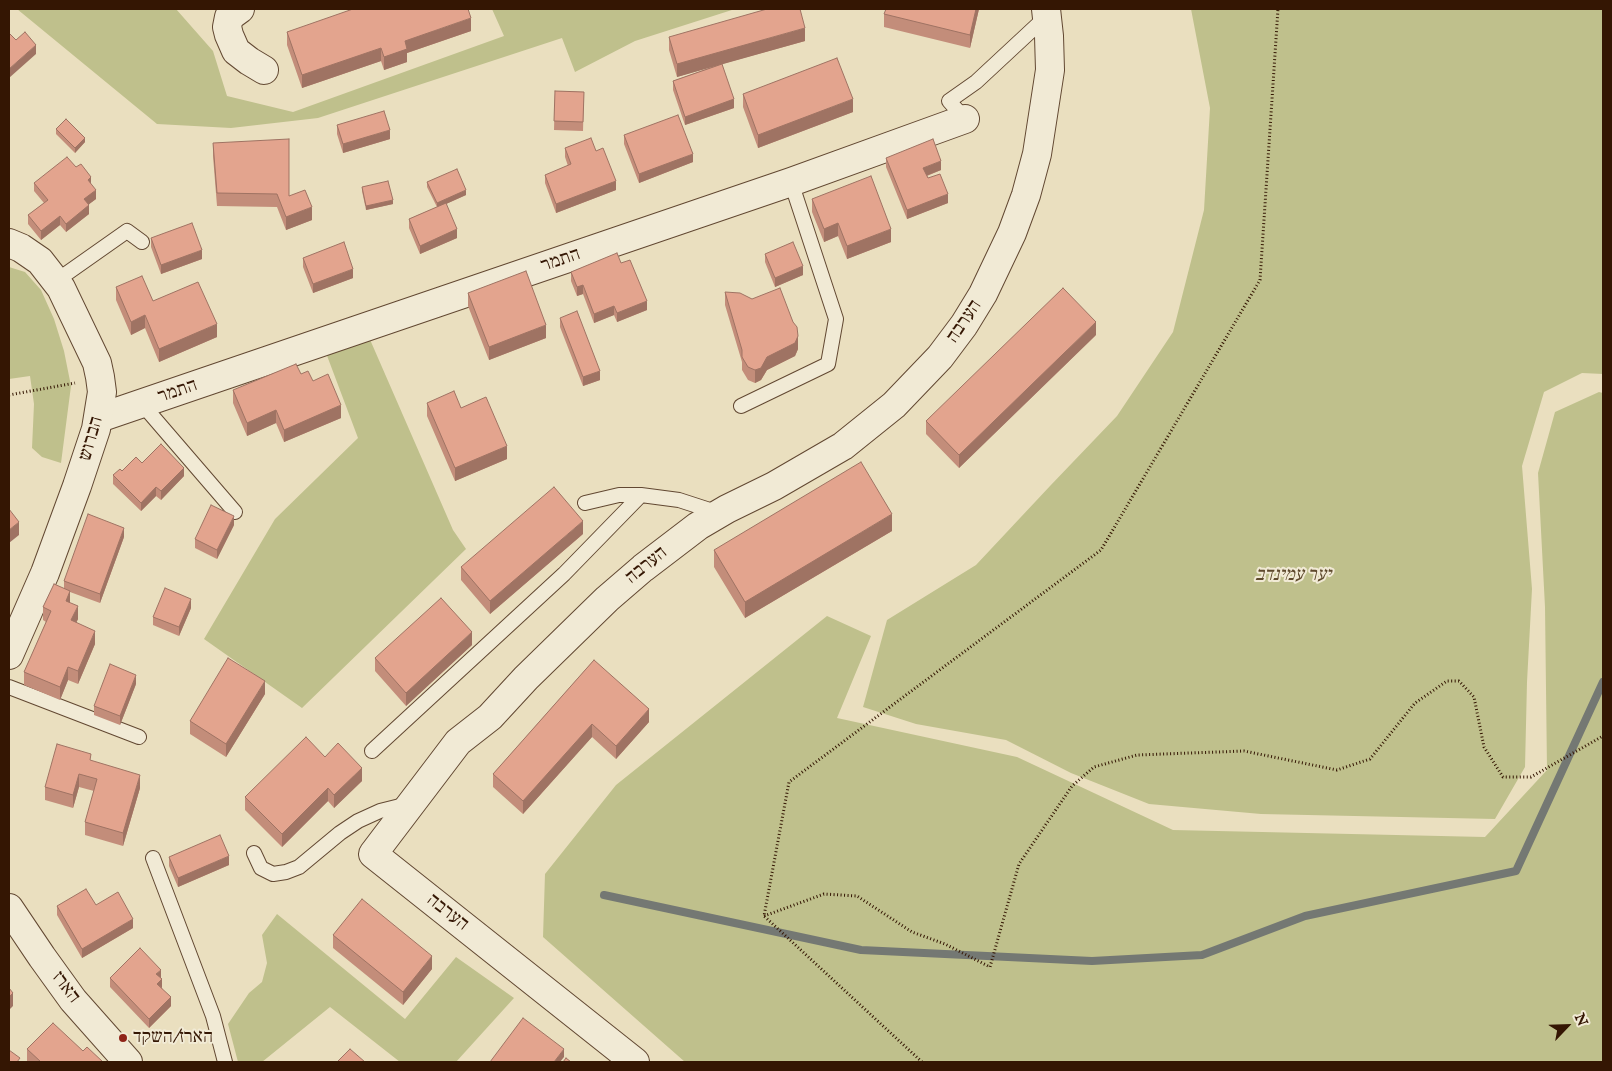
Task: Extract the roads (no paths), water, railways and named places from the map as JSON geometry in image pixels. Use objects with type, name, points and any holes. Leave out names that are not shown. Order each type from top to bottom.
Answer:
[{"type":"street","points":[[240,9],[229,17],[227,27],[229,35],[236,51],[264,70]]},
{"type":"street","name":"הערבה","points":[[636,1062],[372,854],[458,742],[490,717],[526,678],[607,599],[698,526],[774,486],[843,446],[894,405],[940,357],[964,325],[983,294],[1012,233],[1026,195],[1037,154],[1050,70],[1046,12]]},
{"type":"street","name":"התמר","points":[[98,418],[791,182],[964,119]]},
{"type":"street","name":"הברוש","points":[[9,243],[34,256],[46,267],[56,281],[97,363],[101,379],[102,400],[87,458],[65,522],[33,602],[9,655]]},
{"type":"street","name":"הארז","points":[[9,908],[68,993],[128,1062]]},
{"type":"lane","points":[[964,119],[949,101],[976,82],[1046,12]]},
{"type":"lane","points":[[741,406],[828,364],[836,318],[791,182]]},
{"type":"lane","points":[[56,281],[126,231],[142,242]]},
{"type":"lane","points":[[142,404],[235,512]]},
{"type":"lane","points":[[585,503],[619,495],[641,495],[679,500],[720,513]]},
{"type":"lane","points":[[372,751],[564,574],[641,495]]},
{"type":"lane","points":[[9,687],[139,737]]},
{"type":"lane","points":[[254,854],[261,868],[274,874],[286,872],[299,867],[340,833],[358,821],[380,811],[411,804]]},
{"type":"lane","points":[[152,858],[213,1016],[225,1062]]},
{"type":"waterway","points":[[604,895],[861,950],[1092,961],[1202,955],[1305,916],[1516,871],[1603,682]]},
{"type":"place","name":"הארז/השקד","points":[[123,1038]]},
{"type":"park label","name":"יער עמינדב","points":[[1293,576]]}]
